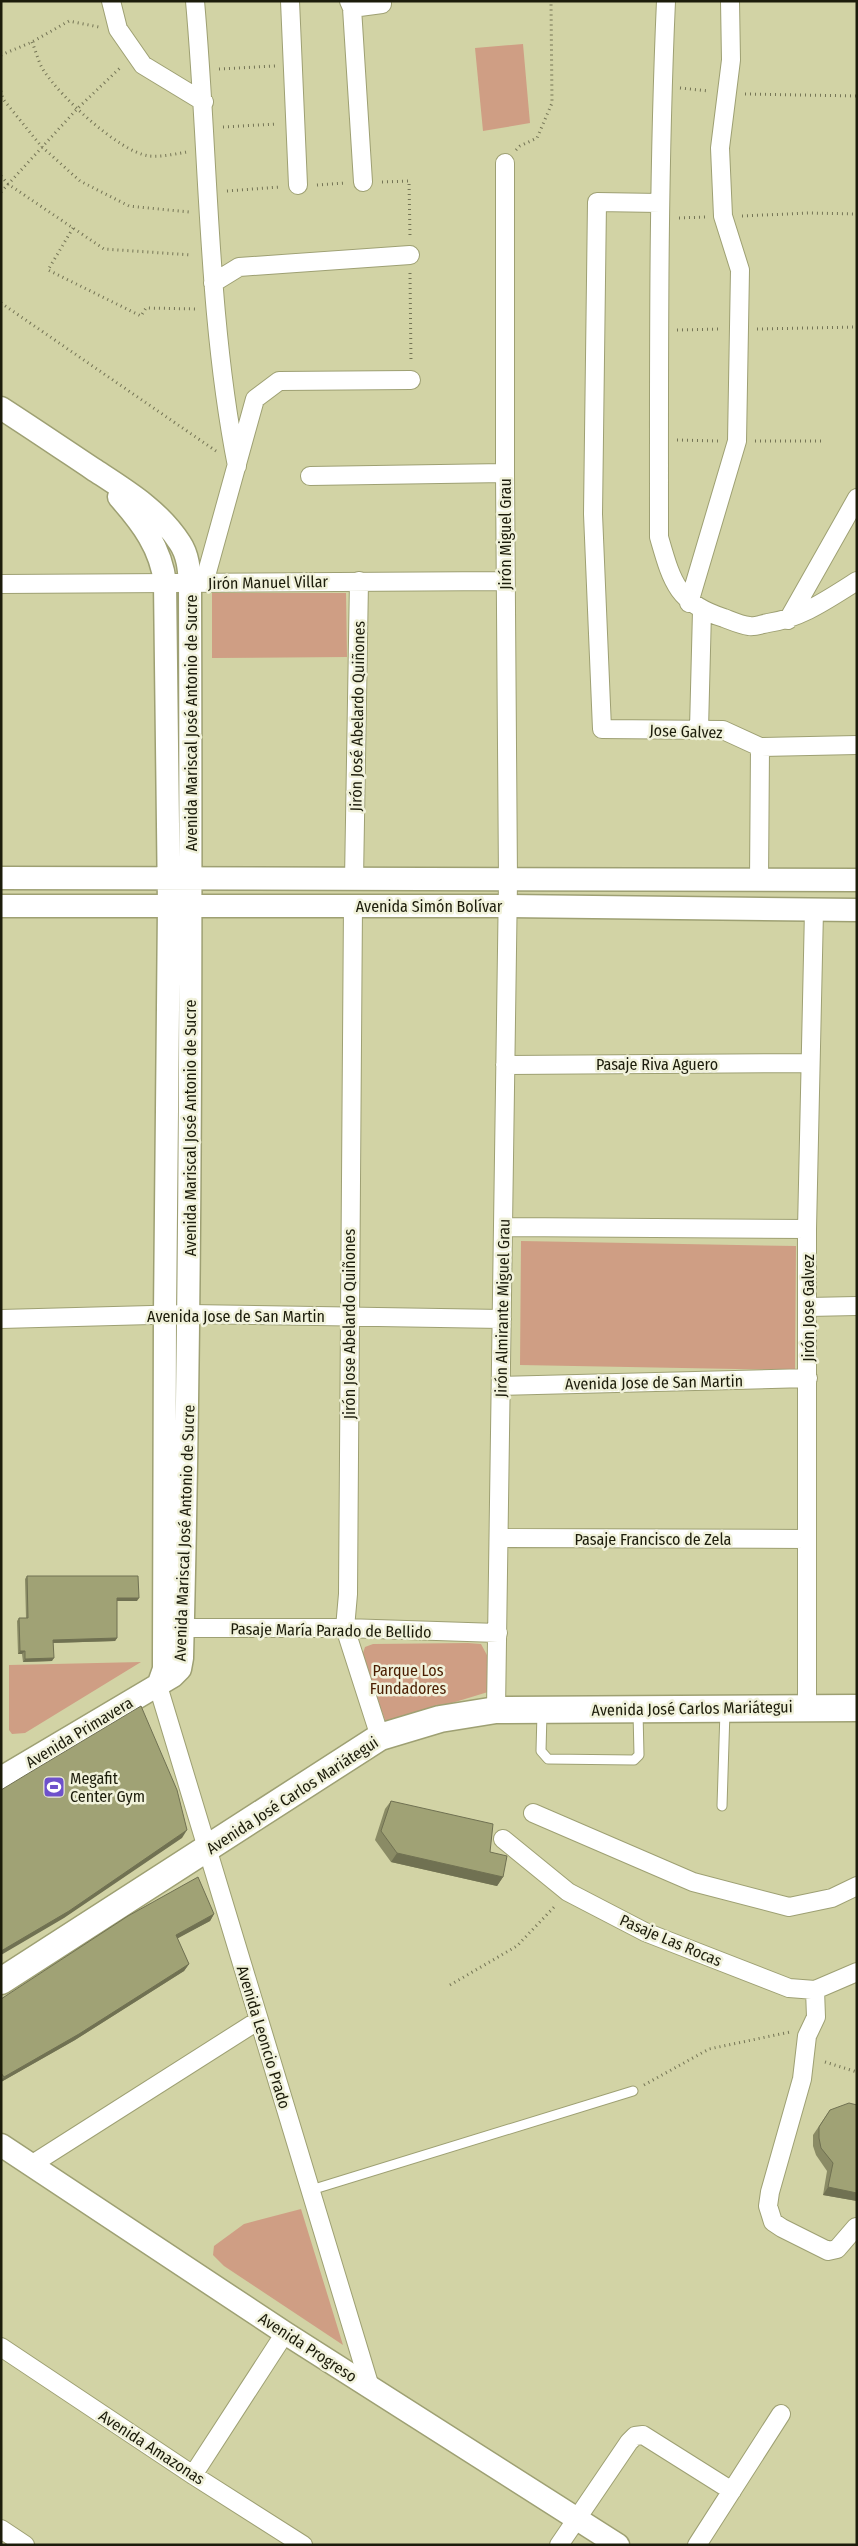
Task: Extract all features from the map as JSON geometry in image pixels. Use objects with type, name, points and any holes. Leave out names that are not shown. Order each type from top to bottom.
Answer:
[{"type":"main road","name":"Avenida José Carlos Mariátegui","points":[[1,1981],[380,1738],[440,1718],[496,1710],[857,1708]]},
{"type":"street","points":[[111,1],[118,29],[129,43],[134,54],[157,75],[204,102]]},
{"type":"street","points":[[195,1],[204,102],[215,309],[229,427],[237,466]]},
{"type":"street","points":[[290,1],[298,186]]},
{"type":"street","points":[[666,1],[659,211],[659,538],[667,565],[681,593],[695,607],[750,626],[788,620],[815,608],[857,581]]},
{"type":"street","points":[[699,729],[695,607],[737,441],[740,270],[723,216],[720,148],[731,60],[730,1]]},
{"type":"street","points":[[363,182],[351,5],[382,4]]},
{"type":"street","name":"Jirón Miguel Grau","points":[[505,163],[507,906]]},
{"type":"street","name":"Jose Galvez","points":[[659,211],[597,202],[592,514],[602,729],[723,730],[760,747],[857,745]]},
{"type":"street","points":[[213,283],[239,267],[410,255]]},
{"type":"street","points":[[197,583],[237,466],[256,399],[279,380],[411,380]]},
{"type":"street","points":[[1,408],[97,472]]},
{"type":"street","name":"Avenida Mariscal José Antonio de Sucre","points":[[97,472],[128,506],[155,544],[163,565],[166,583],[169,906],[164,1314],[174,1628]]},
{"type":"street","name":"Avenida Mariscal José Antonio de Sucre","points":[[97,472],[126,491],[166,525],[181,544],[197,583],[191,879],[190,1314],[174,1628],[158,1686]]},
{"type":"street","points":[[310,476],[505,473]]},
{"type":"street","points":[[788,620],[857,498]]},
{"type":"street","name":"Jirón José Abelardo Quiñones","points":[[354,880],[359,581]]},
{"type":"street","name":"Jirón Manuel Villar","points":[[1,584],[506,581]]},
{"type":"street","points":[[759,881],[760,747]]},
{"type":"street","name":"Avenida Simón Bolívar","points":[[1,878],[508,881],[857,880]]},
{"type":"street","name":"Avenida Simón Bolívar","points":[[1,906],[353,905],[857,910]]},
{"type":"street","name":"Jirón Jose Abelardo Quiñones","points":[[353,905],[348,1594],[346,1628],[380,1738]]},
{"type":"street","name":"Jirón Almirante Miguel Grau","points":[[496,1710],[507,906]]},
{"type":"street","name":"Jirón Jose Galvez","points":[[807,1707],[807,1230],[809,1063],[814,910]]},
{"type":"street","name":"Pasaje Riva Aguero","points":[[505,1065],[809,1063]]},
{"type":"street","points":[[503,1228],[807,1230]]},
{"type":"street","points":[[808,1307],[857,1306]]},
{"type":"street","name":"Avenida Jose de San Martin","points":[[1,1319],[190,1314],[502,1319]]},
{"type":"street","name":"Avenida Jose de San Martin","points":[[501,1386],[808,1378]]},
{"type":"street","name":"Pasaje Francisco de Zela","points":[[499,1538],[807,1539]]},
{"type":"street","name":"Pasaje María Parado de Bellido","points":[[174,1628],[346,1628],[498,1633]]},
{"type":"street","name":"Avenida Primavera","points":[[1,1778],[158,1686]]},
{"type":"street","name":"Avenida Leoncio Prado","points":[[158,1686],[370,2387]]},
{"type":"street","points":[[533,1814],[693,1882],[789,1907],[832,1898],[857,1886]]},
{"type":"street","name":"Pasaje Las Rocas","points":[[502,1839],[568,1892],[645,1932],[789,1988],[815,1990],[857,1972]]},
{"type":"street","points":[[815,1990],[816,2017],[807,2036],[802,2079],[770,2192],[768,2206],[773,2222],[828,2251],[837,2250],[856,2227]]},
{"type":"street","points":[[30,2164],[259,2020]]},
{"type":"street","name":"Avenida Progreso","points":[[1,2145],[285,2333],[618,2545]]},
{"type":"street","points":[[193,2475],[285,2333]]},
{"type":"street","name":"Avenida Amazonas","points":[[1,2347],[193,2475],[304,2545]]},
{"type":"street","points":[[697,2545],[781,2414]]},
{"type":"street","points":[[559,2545],[635,2436],[643,2435],[732,2491]]},
{"type":"street","points":[[1,2529],[25,2545]]},
{"type":"lane","points":[[722,1806],[725,1708]]},
{"type":"lane","points":[[542,1710],[541,1751],[548,1759],[634,1760],[639,1755],[638,1709]]},
{"type":"lane","points":[[311,2190],[633,2091]]},
{"type":"path","points":[[505,163],[520,146],[537,138],[552,103],[551,1]]},
{"type":"path","points":[[1,54],[32,42],[69,20],[118,29]]},
{"type":"path","points":[[32,42],[42,69],[77,109],[119,142],[148,156],[173,155],[206,147]]},
{"type":"path","points":[[1,192],[41,146],[134,54]]},
{"type":"path","points":[[201,70],[293,65]]},
{"type":"path","points":[[662,86],[726,93],[857,96]]},
{"type":"path","points":[[1,91],[3,99],[41,146],[80,181],[129,206],[210,213]]},
{"type":"path","points":[[205,127],[296,124]]},
{"type":"path","points":[[1,176],[8,184],[104,249],[212,256]]},
{"type":"path","points":[[409,181],[411,380]]},
{"type":"path","points":[[659,211],[723,216],[809,213],[857,214]]},
{"type":"path","points":[[73,228],[48,270],[141,316],[146,308],[215,309]]},
{"type":"path","points":[[1,303],[237,466]]},
{"type":"path","points":[[450,1985],[517,1946],[568,1892]]},
{"type":"path","points":[[633,2091],[709,2049],[794,2031]]},
{"type":"path","points":[[823,2054],[825,2064],[857,2072]]},
{"type":"green space","points":[[523,44],[530,123],[483,131],[475,48]]},
{"type":"green space","points":[[212,593],[346,593],[347,657],[212,658]]},
{"type":"green space","points":[[521,1241],[796,1246],[795,1370],[520,1365]]},
{"type":"green space","name":"Parque Los Fundadores","points":[[373,1644],[481,1644],[488,1657],[488,1692],[386,1723],[362,1656],[365,1647]]},
{"type":"green space","points":[[141,1662],[25,1733],[12,1734],[9,1730],[9,1665]]},
{"type":"green space","points":[[301,2209],[343,2345],[224,2266],[213,2255],[214,2246],[244,2224]]},
{"type":"building","points":[[27,1576],[138,1576],[139,1598],[117,1598],[117,1638],[53,1640],[54,1658],[25,1659],[25,1651],[20,1651],[19,1618],[28,1618]]},
{"type":"building","points":[[141,1706],[177,1790],[187,1830],[69,1911],[1,1951],[1,1790]]},
{"type":"building","points":[[391,1801],[493,1824],[490,1852],[507,1856],[503,1877],[397,1853],[381,1831]]},
{"type":"building","points":[[198,1877],[214,1914],[176,1935],[189,1964],[79,2034],[4,2077],[1,2073],[1,1999],[128,1916]]},
{"type":"building","points":[[849,2103],[857,2105],[857,2193],[828,2187],[833,2163],[821,2148],[819,2138],[819,2127],[830,2110]]},
{"type":"place","name":"Megafit Center Gym","points":[[54,1787]]}]
